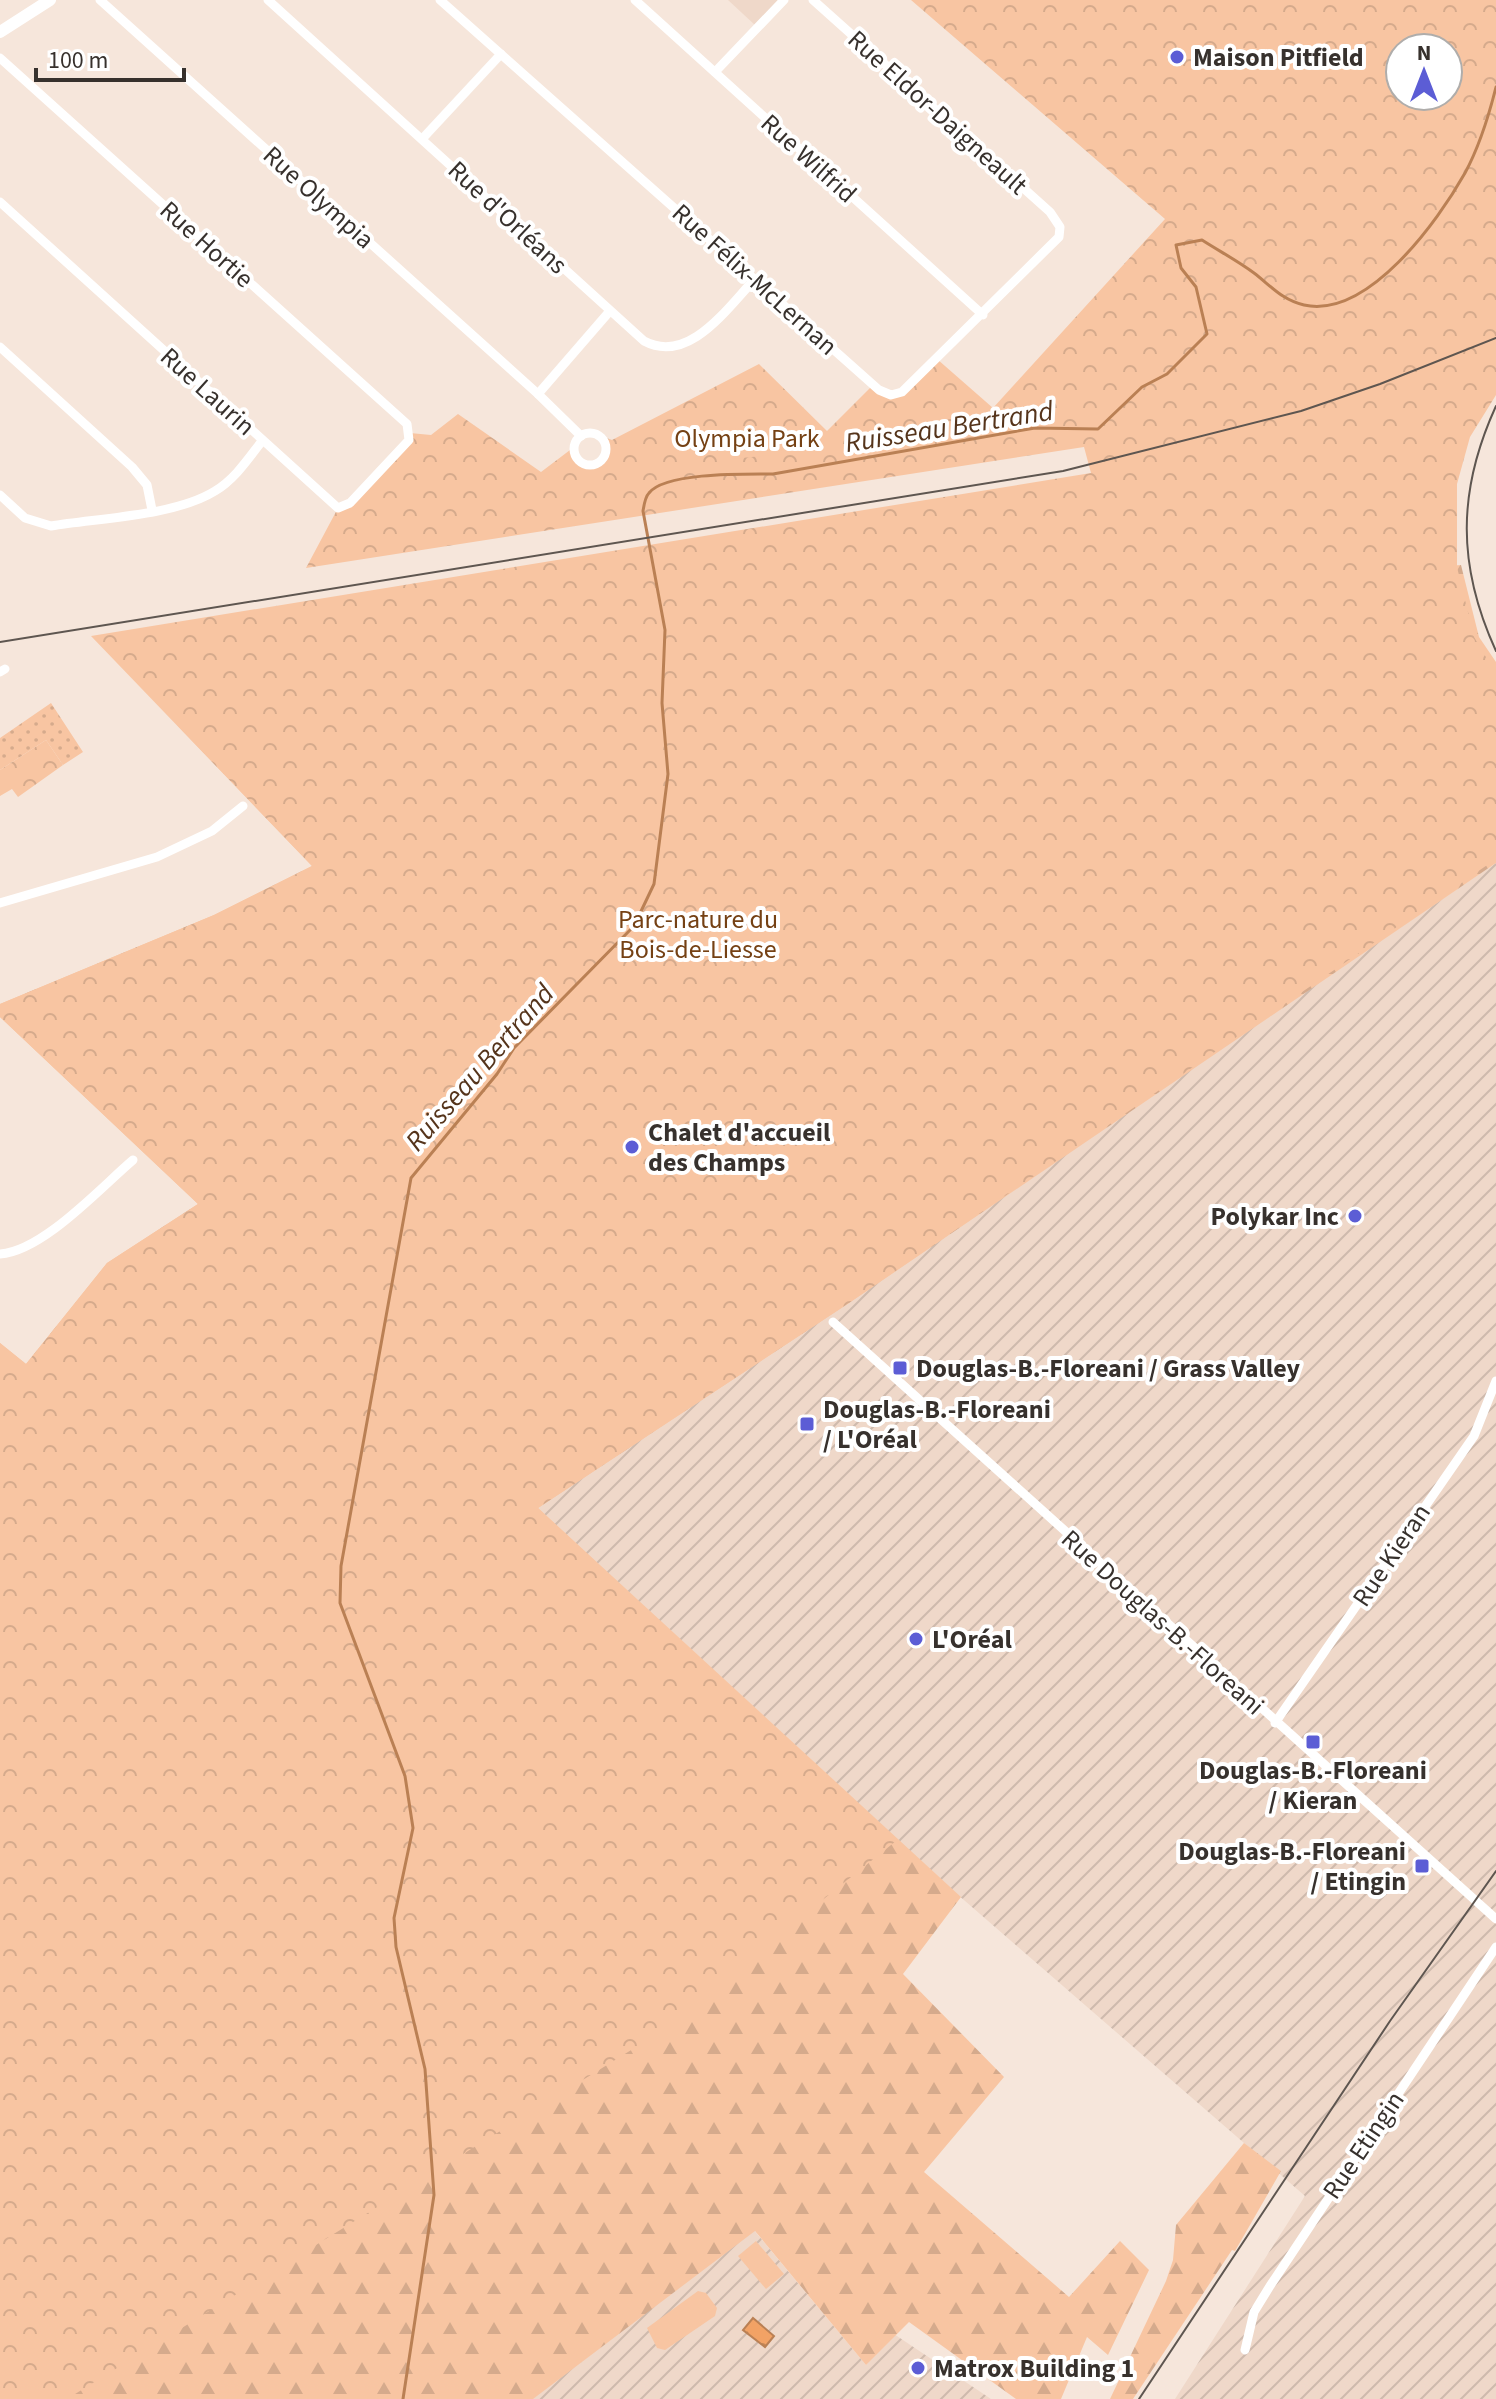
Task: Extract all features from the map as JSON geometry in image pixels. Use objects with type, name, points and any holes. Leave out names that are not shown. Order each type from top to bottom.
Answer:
[{"type":"main road","points":[[0,32],[50,0]]},
{"type":"street","name":"Rue Olympia","points":[[100,0],[581,436]]},
{"type":"street","name":"Rue d'Orléans","points":[[268,0],[644,341],[658,348],[672,347],[700,336],[755,279]]},
{"type":"street","name":"Rue Félix-McLernan","points":[[440,0],[873,385],[891,395],[902,392],[983,315],[1059,237],[1060,227]]},
{"type":"street","name":"Rue Wilfrid","points":[[635,0],[983,315]]},
{"type":"street","points":[[715,72],[784,0]]},
{"type":"street","name":"Rue Eldor-Daigneault","points":[[813,0],[1050,212],[1060,227]]},
{"type":"street","points":[[423,138],[501,54]]},
{"type":"street","name":"Rue Hortie","points":[[0,58],[407,424],[410,433]]},
{"type":"street","name":"Rue Laurin","points":[[0,202],[338,508],[350,503],[405,445],[410,433]]},
{"type":"street","points":[[538,394],[609,312]]},
{"type":"street","points":[[0,347],[132,467],[147,485],[152,510]]},
{"type":"street","points":[[0,495],[37,524],[51,526],[152,510],[198,500],[216,490],[262,441]]},
{"type":"street","points":[[0,903],[157,857],[212,831],[243,806]]},
{"type":"street","points":[[0,1254],[12,1253],[38,1240],[133,1160]]},
{"type":"street","name":"Rue Douglas-B.-Floreani","points":[[833,1322],[1496,1919]]},
{"type":"street","name":"Rue Kieran","points":[[1275,1723],[1474,1436],[1496,1381]]},
{"type":"street","name":"Rue Etingin","points":[[1245,2350],[1254,2312],[1270,2286],[1496,1947]]},
{"type":"shaded area","points":[[728,0],[781,0],[756,26]]},
{"type":"shaded area","points":[[1496,863],[1496,2399],[1175,2399],[1305,2196],[896,1841],[537,1508]]},
{"type":"shaded area","points":[[753,2229],[866,2365],[891,2332],[991,2399],[532,2399]]},
{"type":"green space","name":"Parc-nature du Bois-de-Liesse","points":[[911,0],[1496,0],[1496,395],[1470,437],[1457,484],[1457,567],[1474,637],[1496,674],[1496,859],[849,1303],[538,1508],[896,1841],[649,2039],[67,2399],[0,2399],[0,1343],[26,1364],[107,1263],[198,1204],[0,1017],[0,1004],[214,915],[312,866],[91,636],[1091,473],[1084,447],[306,568],[338,508],[350,503],[410,433],[431,435],[458,414],[541,472],[574,447],[580,462],[598,463],[606,448],[595,434],[612,440],[759,364],[827,431],[873,385],[879,390],[905,391],[937,359],[993,408],[1165,219]]},
{"type":"green space","name":"Olympia Park","points":[[779,425],[782,454],[732,459],[729,429]]},
{"type":"green space","name":"Parc-nature du Bois-de-Liesse","points":[[1461,565],[1479,637],[1496,662],[1496,863],[849,1303],[538,1508],[961,1897],[903,1974],[1004,2077],[924,2172],[1069,2297],[1120,2241],[1149,2270],[1108,2355],[1087,2337],[1061,2399],[1016,2399],[909,2322],[866,2365],[755,2231],[533,2399],[0,2399],[0,1343],[26,1364],[107,1263],[198,1204],[0,1017],[0,1004],[214,915],[312,866],[177,725],[1197,584]]},
{"type":"green space","points":[[51,703],[83,752],[63,765],[46,740],[0,770],[0,738]]},
{"type":"green space","points":[[46,740],[63,765],[18,797],[12,789],[0,796],[0,770]]},
{"type":"green space","points":[[1244,2143],[1281,2171],[1235,2251],[1232,2250],[1133,2399],[1110,2399],[1166,2281],[1173,2260],[1176,2225]]},
{"type":"green space","points":[[756,2241],[784,2274],[766,2289],[738,2256]]},
{"type":"green space","points":[[698,2291],[706,2293],[717,2308],[715,2316],[665,2350],[657,2348],[647,2328]]},
{"type":"water","points":[[753,2318],[774,2336],[765,2347],[743,2330]]},
{"type":"waterway","name":"Ruisseau Bertrand","points":[[403,2399],[434,2195],[425,2069],[396,1947],[394,1918],[413,1828],[405,1776],[340,1603],[341,1566],[411,1178],[497,1074],[514,1048],[634,926],[654,884],[668,774],[662,703],[665,630],[643,511],[647,497],[658,486],[688,478],[773,474],[1035,428],[1098,429],[1142,387],[1167,374],[1207,334],[1196,287],[1181,268],[1176,245],[1202,240],[1296,303],[1328,305],[1352,297],[1376,282],[1398,262],[1419,240],[1453,193],[1483,131],[1496,87]]},
{"type":"tram line","points":[[0,642],[1063,471],[1301,411],[1380,384],[1496,338]]},
{"type":"tram line","points":[[1496,406],[1474,468],[1467,528],[1474,589],[1496,651]]},
{"type":"tram line","points":[[1139,2399],[1390,2021],[1496,1871]]},
{"type":"place","name":"Maison Pitfield","points":[[1177,57]]},
{"type":"place","name":"Chalet d'accueil des Champs","points":[[632,1147]]},
{"type":"place","name":"Polykar Inc","points":[[1355,1216]]},
{"type":"place","name":"Douglas-B.-Floreani / Grass Valley","points":[[900,1368]]},
{"type":"place","name":"Douglas-B.-Floreani / L'Oréal","points":[[807,1424]]},
{"type":"place","name":"L'Oréal","points":[[916,1639]]},
{"type":"place","name":"Douglas-B.-Floreani / Kieran","points":[[1313,1742]]},
{"type":"place","name":"Douglas-B.-Floreani / Etingin","points":[[1422,1866]]},
{"type":"place","name":"Matrox Building 1","points":[[918,2368]]}]
